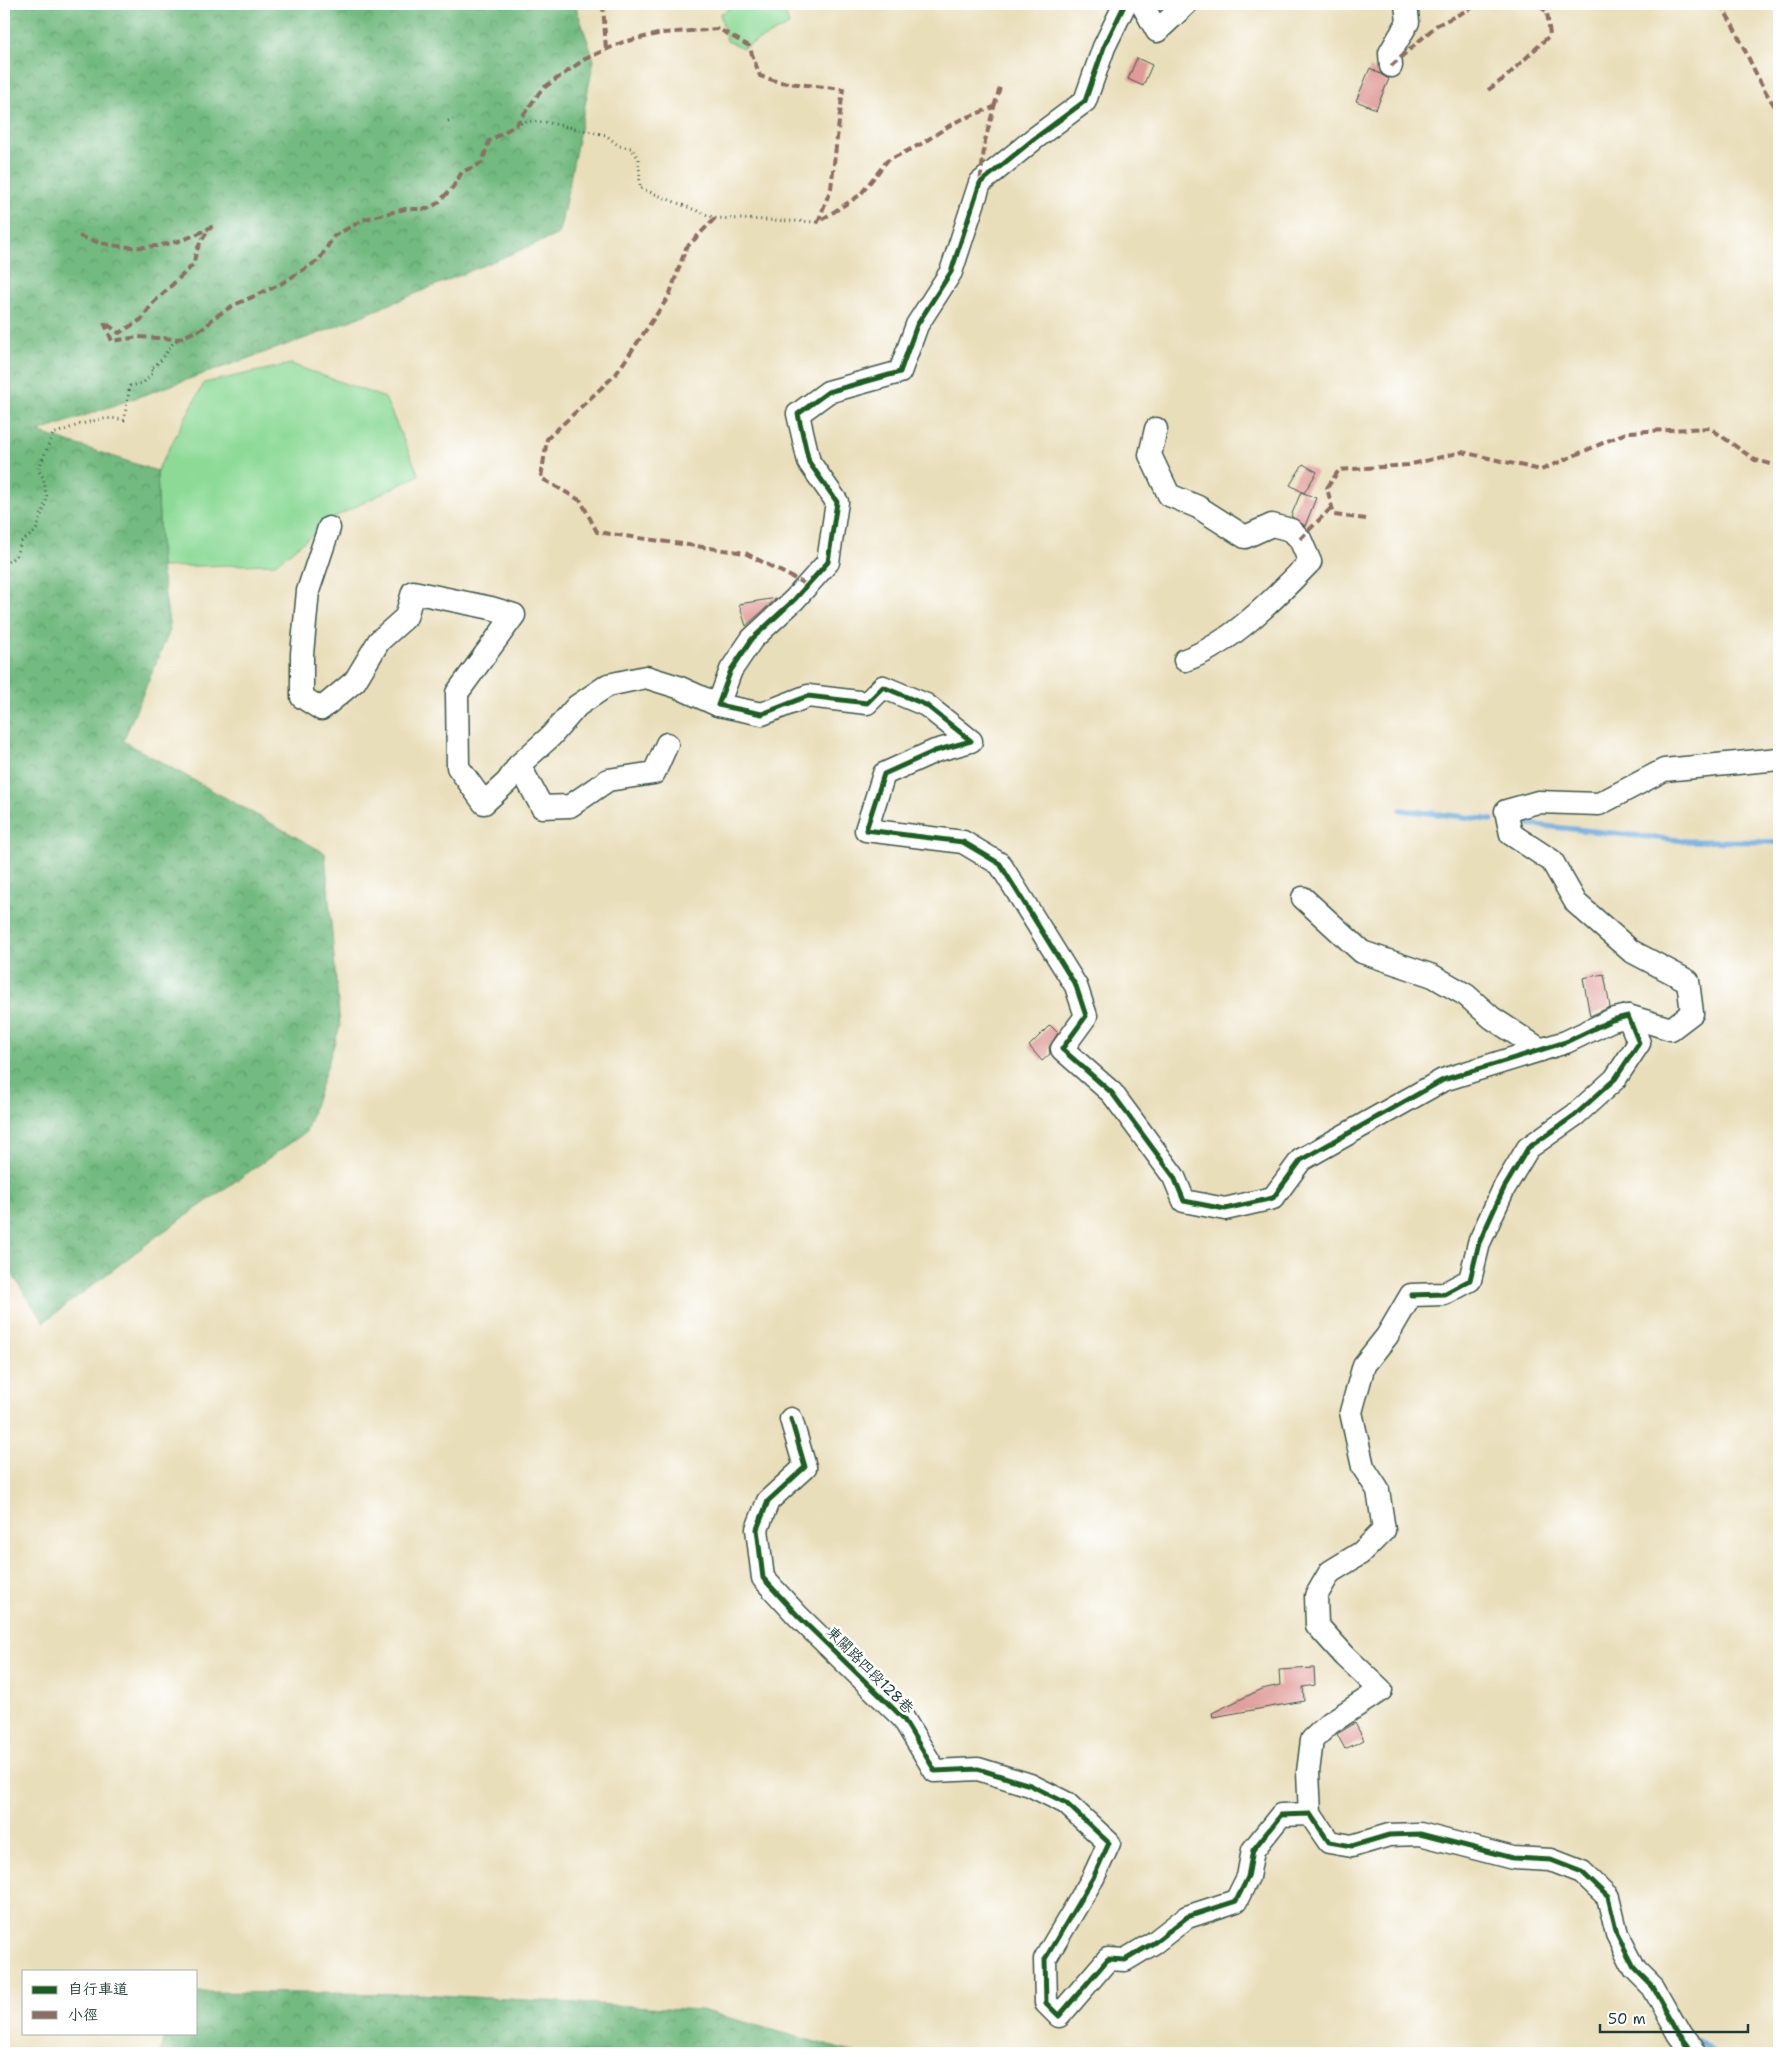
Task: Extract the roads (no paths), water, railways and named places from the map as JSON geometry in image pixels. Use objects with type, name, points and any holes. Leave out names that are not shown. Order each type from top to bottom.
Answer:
[{"type":"street","points":[[718,705],[732,670],[752,639],[794,600],[828,562],[837,502],[809,462],[798,414],[828,392],[900,372],[917,325],[951,272],[980,183],[1085,101],[1104,47],[1125,4]]},
{"type":"street","points":[[1142,4],[1157,31],[1186,4]]},
{"type":"street","points":[[1391,66],[1390,53],[1408,22],[1406,4]]},
{"type":"street","points":[[1156,430],[1150,456],[1169,495],[1198,507],[1245,537],[1272,525],[1291,530],[1300,539],[1310,562],[1271,602],[1205,653],[1185,660]]},
{"type":"street","points":[[329,528],[308,591],[302,654],[302,697],[321,709],[355,681],[379,640],[406,617],[412,592],[514,615],[457,693],[458,767],[484,803],[506,782],[519,765],[551,736],[577,706],[608,685],[646,677],[678,687],[718,705],[762,714],[808,696],[867,703],[883,686],[926,705],[971,740],[935,751],[884,774],[866,830],[963,842],[1000,864],[1076,986],[1086,1016],[1062,1049],[1112,1093],[1174,1177],[1184,1201],[1225,1209],[1274,1198],[1301,1160],[1444,1080],[1566,1042],[1612,1020],[1628,1016],[1671,1029],[1692,1013],[1688,981],[1631,951],[1576,903],[1552,861],[1511,834],[1506,811],[1538,802],[1599,804],[1664,770],[1779,759]]},
{"type":"street","points":[[519,765],[542,807],[570,806],[608,780],[654,773],[667,744]]},
{"type":"street","points":[[1303,898],[1362,952],[1433,976],[1466,996],[1492,1018],[1541,1050]]},
{"type":"street","points":[[1628,1016],[1639,1043],[1616,1079],[1575,1115],[1528,1148],[1504,1188],[1479,1242],[1470,1280],[1444,1294],[1412,1295],[1387,1336],[1364,1365],[1351,1412],[1363,1467],[1378,1490],[1384,1530],[1361,1553],[1330,1572],[1316,1596],[1317,1626],[1344,1656],[1381,1690],[1330,1723],[1312,1740],[1308,1772],[1310,1814],[1330,1842],[1352,1846],[1389,1835],[1420,1834],[1513,1858],[1551,1860],[1582,1872],[1608,1897],[1617,1934],[1635,1969],[1653,1987],[1680,2035],[1694,2053]]},
{"type":"street","name":"東關路四段128巷","points":[[791,1418],[805,1467],[768,1501],[757,1529],[763,1578],[798,1616],[903,1718],[935,1771],[978,1769],[1030,1784],[1066,1804],[1109,1843],[1093,1878],[1045,1959],[1046,2003],[1058,2016],[1108,1959],[1125,1960],[1155,1942],[1187,1917],[1236,1901],[1248,1877],[1253,1850],[1281,1815],[1310,1814]]},
{"type":"waterway","points":[[1401,810],[1492,820]]},
{"type":"waterway","points":[[1525,824],[1687,841],[1779,842]]},
{"type":"waterway","points":[[1700,2040],[1714,2053]]}]
